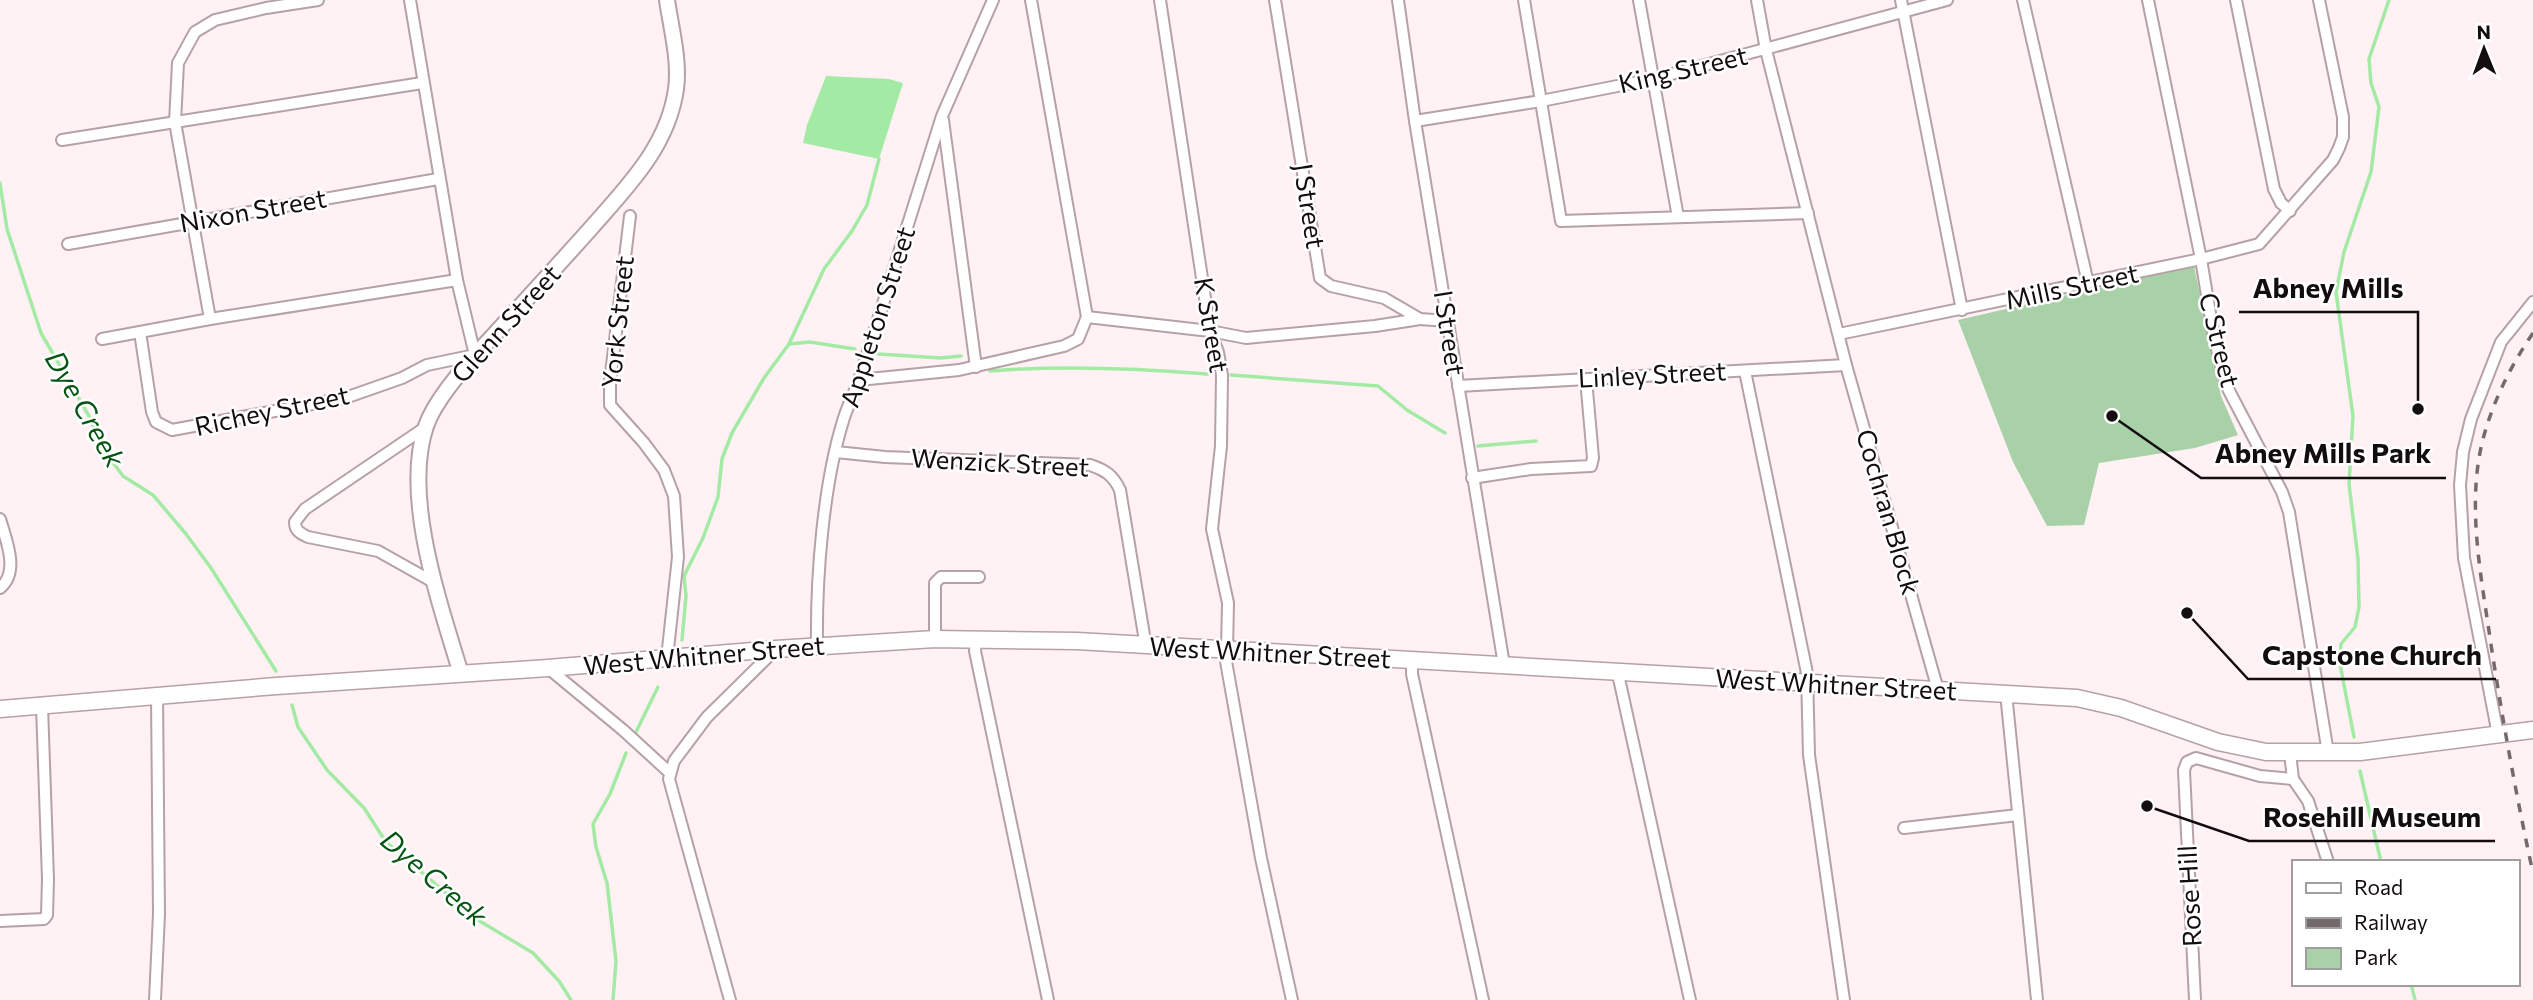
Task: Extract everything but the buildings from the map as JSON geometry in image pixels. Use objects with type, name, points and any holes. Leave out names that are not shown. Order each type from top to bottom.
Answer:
[{"type":"main road","name":"West Whitner Street","points":[[0,709],[817,646],[975,639],[1077,641],[1618,674],[2077,698],[2121,708],[2218,741],[2266,752],[2360,752],[2533,730]]},
{"type":"street","points":[[210,319],[175,122],[178,63],[195,32],[215,20],[318,0]]},
{"type":"street","points":[[410,0],[438,179],[457,280],[475,355]]},
{"type":"street","name":"Glenn Street","points":[[461,674],[435,583],[419,503],[418,472],[426,427],[431,413],[475,355],[549,276],[648,162],[668,122],[677,88],[675,49],[667,0]]},
{"type":"street","name":"Appleton Street","points":[[817,646],[816,603],[826,508],[843,420],[859,380],[942,116],[993,0]]},
{"type":"street","points":[[859,380],[976,366],[1064,346],[1078,339],[1087,317],[1031,0]]},
{"type":"street","name":"K Street","points":[[1160,0],[1210,331],[1218,352],[1222,375],[1221,446],[1212,529],[1227,603],[1226,650],[1261,858],[1292,1000]]},
{"type":"street","name":"J Street","points":[[1275,0],[1320,278],[1331,286],[1384,298],[1420,319],[1447,321]]},
{"type":"street","name":"I Street","points":[[1398,0],[1415,121],[1504,665]]},
{"type":"street","points":[[1524,0],[1561,221],[1808,213]]},
{"type":"street","points":[[1639,0],[1678,217]]},
{"type":"street","name":"Cochran Block","points":[[1757,0],[1766,50],[1846,365],[1937,690]]},
{"type":"street","name":"King Street","points":[[1415,121],[1541,101],[1653,79],[1766,50],[1902,6],[1947,0]]},
{"type":"street","points":[[2023,0],[2088,283]]},
{"type":"street","name":"C Street","points":[[2148,0],[2201,259],[2214,337],[2226,385],[2282,492],[2289,512],[2328,753]]},
{"type":"street","points":[[2236,0],[2274,189],[2281,203],[2290,211]]},
{"type":"street","name":"Mills Street","points":[[1839,334],[2201,259],[2259,244],[2333,160],[2343,137],[2343,117],[2319,0]]},
{"type":"street","points":[[1902,6],[1962,310]]},
{"type":"street","points":[[62,141],[422,83]]},
{"type":"street","points":[[942,116],[976,366]]},
{"type":"street","name":"Nixon Street","points":[[68,244],[438,179]]},
{"type":"street","name":"York Street","points":[[629,216],[610,382],[610,405],[664,470],[674,496],[678,557],[667,658]]},
{"type":"street","points":[[102,339],[457,280]]},
{"type":"street","points":[[2498,735],[2464,558],[2460,485],[2463,452],[2471,419],[2501,342],[2533,302]]},
{"type":"street","points":[[1087,317],[1210,331],[1246,338],[1420,319]]},
{"type":"street","name":"Richey Street","points":[[140,332],[152,412],[156,422],[172,430],[345,398],[402,378],[427,365],[475,355]]},
{"type":"street","name":"Linley Street","points":[[1458,386],[1846,365]]},
{"type":"street","points":[[1745,371],[1792,593],[1807,683],[1809,755],[1844,1000]]},
{"type":"street","points":[[1472,478],[1591,466],[1593,458],[1586,379]]},
{"type":"street","points":[[426,427],[305,509],[295,522],[295,527],[298,532],[308,537],[378,551],[435,583]]},
{"type":"street","name":"Wenzick Street","points":[[836,452],[885,457],[1090,465],[1105,471],[1115,478],[1120,490],[1146,647]]},
{"type":"street","points":[[0,519],[9,551],[10,571],[4,586],[0,588]]},
{"type":"street","points":[[935,639],[935,583],[941,577],[979,577]]},
{"type":"street","points":[[975,639],[975,651],[1048,1000]]},
{"type":"street","points":[[730,1000],[669,779],[674,761],[707,717],[776,649]]},
{"type":"street","points":[[1412,660],[1412,674],[1483,1000]]},
{"type":"street","points":[[548,668],[623,730],[670,774]]},
{"type":"street","points":[[1618,674],[1690,1000]]},
{"type":"street","points":[[2006,693],[2037,1000]]},
{"type":"street","points":[[155,1000],[159,914],[157,695]]},
{"type":"street","points":[[0,921],[44,919],[47,915],[42,706]]},
{"type":"street","points":[[2290,753],[2293,779],[2308,801],[2327,860]]},
{"type":"street","name":"Rose Hill","points":[[2195,1000],[2184,769],[2187,762],[2196,758],[2260,776],[2293,779]]},
{"type":"street","points":[[1904,828],[2018,815]]},
{"type":"green space","points":[[2194,266],[2221,396],[2238,435],[2195,448],[2099,463],[2084,525],[2047,526],[2013,462],[1958,320]]},
{"type":"shaded area","points":[[826,76],[889,79],[903,83],[879,159],[803,143]]},
{"type":"waterway","points":[[2354,737],[2340,664],[2341,644],[2355,627],[2359,607],[2358,559],[2349,484],[2353,416],[2336,292],[2344,252],[2371,172],[2379,107],[2371,83],[2369,59],[2389,0]]},
{"type":"waterway","points":[[682,640],[686,596],[684,576],[703,538],[718,497],[722,459],[732,433],[764,378],[789,344],[824,269],[867,205],[879,159]]},
{"type":"waterway","name":"Dye Creek","points":[[0,183],[7,229],[41,333],[89,416],[100,445],[123,476],[153,495],[186,534],[211,568],[276,671]]},
{"type":"waterway","points":[[789,344],[810,342],[855,349]]},
{"type":"waterway","points":[[878,354],[941,358],[961,356]]},
{"type":"waterway","points":[[990,371],[1099,368],[1208,374]]},
{"type":"waterway","points":[[1231,375],[1378,386],[1407,410],[1445,433]]},
{"type":"waterway","points":[[1478,446],[1536,441]]},
{"type":"waterway","points":[[635,734],[658,687]]},
{"type":"waterway","name":"Dye Creek","points":[[292,705],[298,727],[327,770],[364,808],[386,842],[478,920],[533,953],[559,981],[571,1000]]},
{"type":"waterway","points":[[613,1000],[616,961],[607,883],[596,847],[593,824],[610,794],[626,753]]},
{"type":"waterway","points":[[2360,771],[2381,860]]},
{"type":"waterway","points":[[2412,986],[2415,1000]]},
{"type":"railway","points":[[2533,333],[2517,359],[2491,414],[2482,443],[2476,492],[2477,541],[2495,668],[2533,873]]},
{"type":"place","name":"Abney Mills","points":[[2418,409]]},
{"type":"place","name":"Abney Mills Park","points":[[2112,416]]},
{"type":"place","name":"Capstone Church","points":[[2187,613]]},
{"type":"place","name":"Rosehill Museum","points":[[2147,806]]}]
